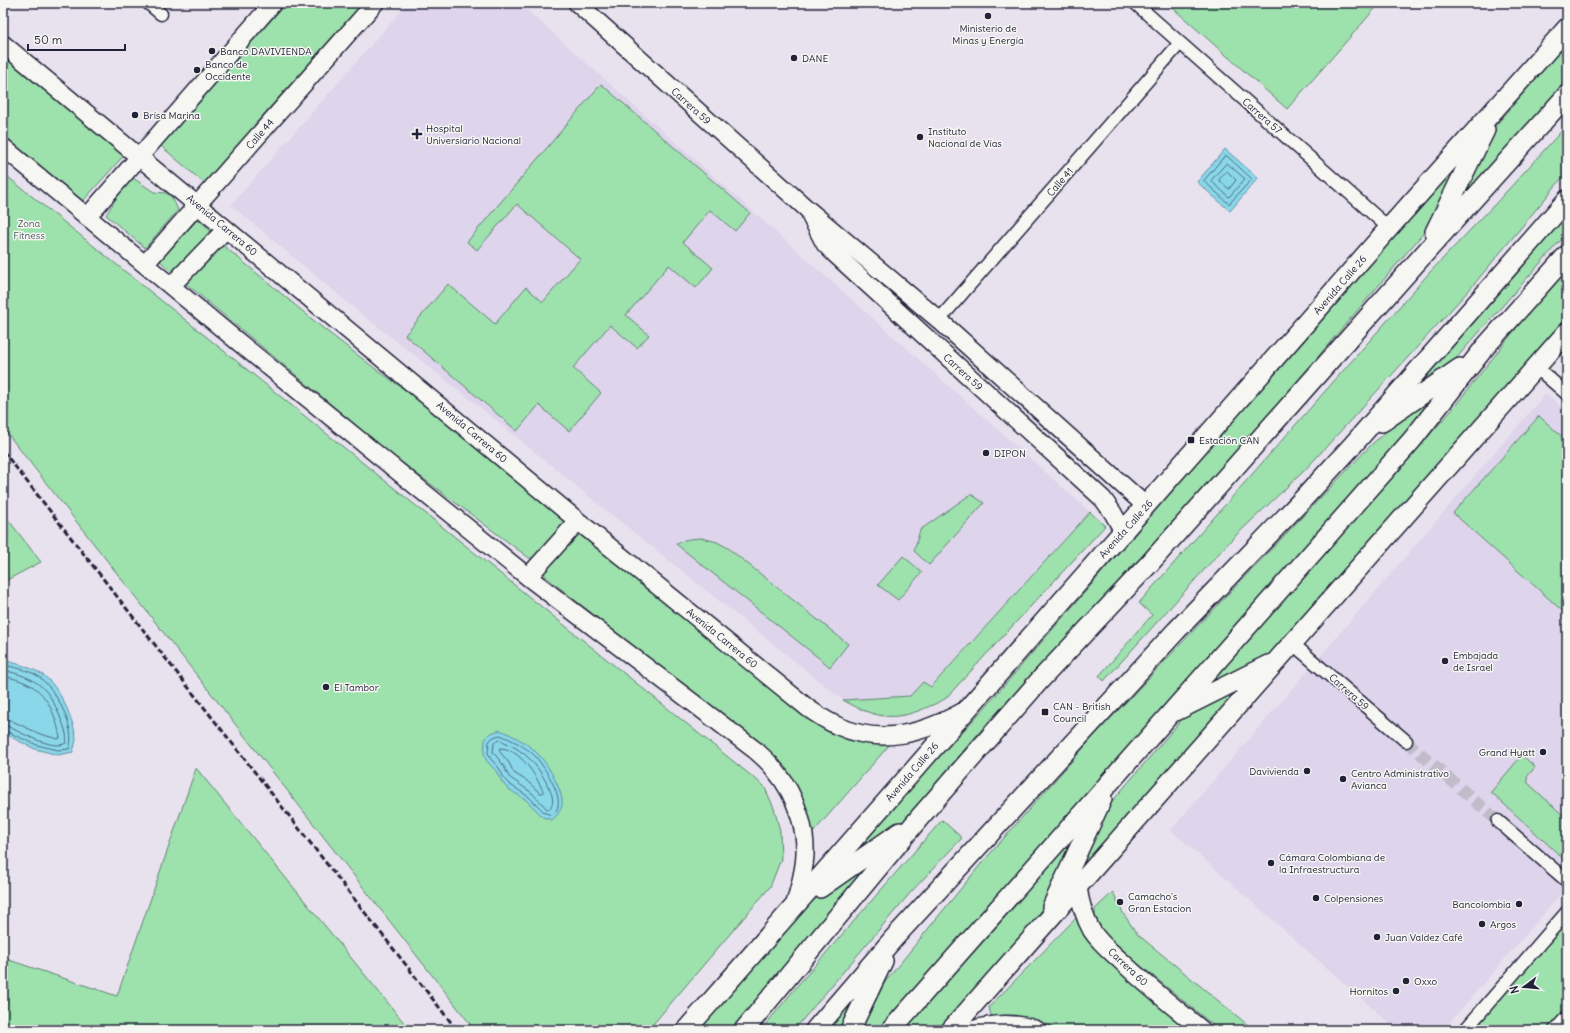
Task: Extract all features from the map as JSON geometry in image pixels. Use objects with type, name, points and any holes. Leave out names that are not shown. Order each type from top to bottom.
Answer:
[{"type":"main road","points":[[87,217],[273,3]]},
{"type":"main road","name":"Calle 44","points":[[144,264],[375,3]]},
{"type":"main road","name":"Carrera 59","points":[[577,3],[806,208],[939,320],[1146,506]]},
{"type":"main road","name":"Avenida Calle 26","points":[[686,1030],[1059,604],[1124,533],[1389,228],[1567,28]]},
{"type":"main road","name":"Avenida Carrera 60","points":[[3,44],[140,156],[578,521],[809,709],[836,726],[856,733],[868,736],[895,736],[919,731],[944,722],[969,708]]},
{"type":"main road","points":[[744,1030],[920,817],[1040,680],[1150,563],[1416,262],[1567,95]]},
{"type":"main road","points":[[1416,262],[1440,221],[1497,108]]},
{"type":"main road","points":[[3,147],[528,577],[756,750],[775,770],[797,807],[803,829],[805,851],[804,865],[794,907]]},
{"type":"main road","points":[[814,1030],[894,938],[1176,631],[1351,447],[1567,200]]},
{"type":"main road","name":"Carrera 59","points":[[806,208],[825,244],[1103,499],[1124,533]]},
{"type":"main road","points":[[171,286],[226,229]]},
{"type":"main road","points":[[891,1030],[1110,780],[1412,440],[1485,347],[1567,255]]},
{"type":"main road","points":[[951,1030],[1567,332]]},
{"type":"main road","points":[[1351,447],[1387,419],[1444,380],[1485,347]]},
{"type":"main road","points":[[528,577],[578,521]]},
{"type":"main road","points":[[1168,716],[1278,660]]},
{"type":"main road","points":[[1043,927],[1110,780]]},
{"type":"main road","points":[[794,907],[920,817]]},
{"type":"main road","name":"Carrera 60","points":[[1078,887],[1080,902],[1092,931],[1137,977],[1202,1030]]},
{"type":"main road","points":[[850,1030],[894,938]]},
{"type":"main road","points":[[972,1030],[989,1025],[1006,1024],[1024,1025],[1037,1030]]},
{"type":"street","points":[[148,3],[162,14]]},
{"type":"street","name":"Carrera 57","points":[[1135,3],[1389,228]]},
{"type":"street","name":"Calle 41","points":[[939,320],[1180,43]]},
{"type":"street","points":[[1536,367],[1567,394]]},
{"type":"street","name":"Carrera 59","points":[[1293,644],[1406,741]]},
{"type":"street","points":[[1498,821],[1567,881]]},
{"type":"street","points":[[1465,1030],[1567,912]]},
{"type":"street","points":[[1555,1030],[1567,1017]]},
{"type":"shaded area","points":[[408,3],[519,3],[1090,512],[930,687],[910,696],[843,700],[470,399],[354,308],[231,205]]},
{"type":"shaded area","points":[[1546,393],[1567,412],[1567,887],[1443,1030],[1397,1030],[1171,830]]},
{"type":"green space","points":[[286,3],[364,3],[205,184],[161,146]]},
{"type":"green space","points":[[1167,3],[1380,3],[1287,109]]},
{"type":"green space","points":[[1567,42],[1567,85],[1503,159],[1454,211],[1492,130]]},
{"type":"green space","points":[[3,54],[126,153],[83,201],[3,135]]},
{"type":"green space","points":[[601,84],[750,213],[735,231],[710,210],[683,242],[713,268],[696,288],[669,265],[626,315],[649,335],[637,348],[610,325],[573,368],[601,393],[569,431],[539,405],[517,431],[405,335],[448,284],[495,324],[526,287],[543,302],[580,259],[517,204],[477,250],[467,242]]},
{"type":"green space","points":[[1567,125],[1567,172],[1470,289],[1305,470],[1231,540],[1104,681],[1099,676],[1152,615],[1139,603],[1430,272],[1496,203]]},
{"type":"green space","points":[[1462,161],[1438,216],[1228,462],[988,722],[901,824],[852,854],[989,703],[1348,288]]},
{"type":"green space","name":"Zona Fitness","points":[[3,173],[764,786],[774,808],[780,831],[781,859],[770,887],[648,1030],[475,1030],[3,428]]},
{"type":"green space","points":[[130,176],[154,192],[166,193],[172,197],[178,210],[145,248],[106,215]]},
{"type":"green space","points":[[1567,209],[1567,233],[1444,372],[1400,399]]},
{"type":"green space","points":[[198,219],[211,231],[173,273],[160,261]]},
{"type":"green space","points":[[218,241],[324,329],[377,370],[431,408],[564,518],[564,525],[534,558],[529,558],[392,455],[184,282]]},
{"type":"green space","points":[[1567,269],[1567,317],[1276,654],[1200,691],[1451,411],[1540,298]]},
{"type":"green space","points":[[1440,395],[877,1030],[860,1030],[885,982],[980,865],[1094,736],[1373,443],[1413,408]]},
{"type":"green space","points":[[1539,416],[1567,441],[1567,615],[1453,513]]},
{"type":"green space","points":[[971,494],[984,503],[929,565],[914,551],[920,530]]},
{"type":"green space","points":[[1090,512],[1105,526],[945,699],[905,715],[894,716],[882,716],[870,713],[843,700],[910,696],[923,682],[931,687]]},
{"type":"green space","points":[[3,513],[41,562],[3,582]]},
{"type":"green space","points":[[577,534],[588,538],[801,712],[892,742],[811,835],[741,732],[546,577],[543,571]]},
{"type":"green space","points":[[702,538],[717,542],[728,548],[848,644],[830,667],[676,544],[689,539]]},
{"type":"green space","points":[[903,556],[922,572],[898,600],[878,585]]},
{"type":"green space","points":[[1247,684],[1071,880],[1104,811],[1188,712]]},
{"type":"green space","points":[[1522,755],[1535,767],[1527,777],[1528,783],[1567,819],[1567,862],[1491,792]]},
{"type":"green space","points":[[196,768],[410,1030],[3,1030],[3,958],[117,996]]},
{"type":"green space","points":[[942,820],[962,838],[911,892],[794,1030],[761,1030],[798,985]]},
{"type":"green space","points":[[1075,830],[1037,920],[939,1030],[903,1030]]},
{"type":"green space","points":[[875,860],[731,1030],[698,1030],[805,908],[838,880]]},
{"type":"green space","points":[[1113,892],[1123,913],[1137,934],[1254,1030],[1219,1030],[1124,952],[1104,933],[1095,917],[1095,909]]},
{"type":"green space","points":[[1077,917],[1191,1030],[1059,1030],[1041,1022],[1026,1018],[991,1016],[989,1007]]},
{"type":"green space","points":[[1567,922],[1567,1007],[1547,1030],[1473,1030]]},
{"type":"green space","points":[[863,985],[841,1030],[823,1030]]},
{"type":"water","points":[[1225,149],[1258,178],[1230,211],[1197,182]]},
{"type":"water","points":[[3,660],[34,670],[52,683],[63,700],[71,719],[76,737],[73,752],[58,755],[35,749],[3,733]]},
{"type":"water","points":[[500,730],[529,746],[541,757],[550,770],[558,785],[562,799],[561,809],[552,820],[543,817],[526,800],[507,788],[496,771],[486,760],[484,754],[485,740],[489,734]]},
{"type":"tunnel","points":[[1406,741],[1498,821]]},
{"type":"railway","points":[[3,451],[457,1030]]},
{"type":"place","name":"Ministerio de Minas y Energía","points":[[988,16]]},
{"type":"place","name":"Banco DAVIVIENDA","points":[[212,51]]},
{"type":"place","name":"DANE","points":[[794,58]]},
{"type":"place","name":"Banco de Occidente","points":[[197,70]]},
{"type":"place","name":"Brísa Marina","points":[[135,115]]},
{"type":"place","name":"Hospital Universiario Nacional","points":[[417,134]]},
{"type":"place","name":"Instituto Nacional de Vías","points":[[920,137]]},
{"type":"place","name":"Estación CAN","points":[[1191,440]]},
{"type":"place","name":"DIPON","points":[[986,453]]},
{"type":"place","name":"Embajada de Israel","points":[[1445,661]]},
{"type":"place","name":"El Tambor","points":[[326,687]]},
{"type":"place","name":"CAN - British Council","points":[[1045,712]]},
{"type":"place","name":"Grand Hyatt","points":[[1543,752]]},
{"type":"place","name":"Davivienda","points":[[1307,771]]},
{"type":"place","name":"Centro Administrativo Avianca","points":[[1343,779]]},
{"type":"place","name":"Cámara Colombiana de la Infraestructura","points":[[1271,863]]},
{"type":"place","name":"Colpensiones","points":[[1316,898]]},
{"type":"place","name":"Camacho's Gran Estacion","points":[[1120,902]]},
{"type":"place","name":"Bancolombia","points":[[1519,904]]},
{"type":"place","name":"Argos","points":[[1482,924]]},
{"type":"place","name":"Juan Valdez Café","points":[[1377,937]]},
{"type":"place","name":"Oxxo","points":[[1406,981]]},
{"type":"place","name":"Hornitos","points":[[1396,991]]}]
